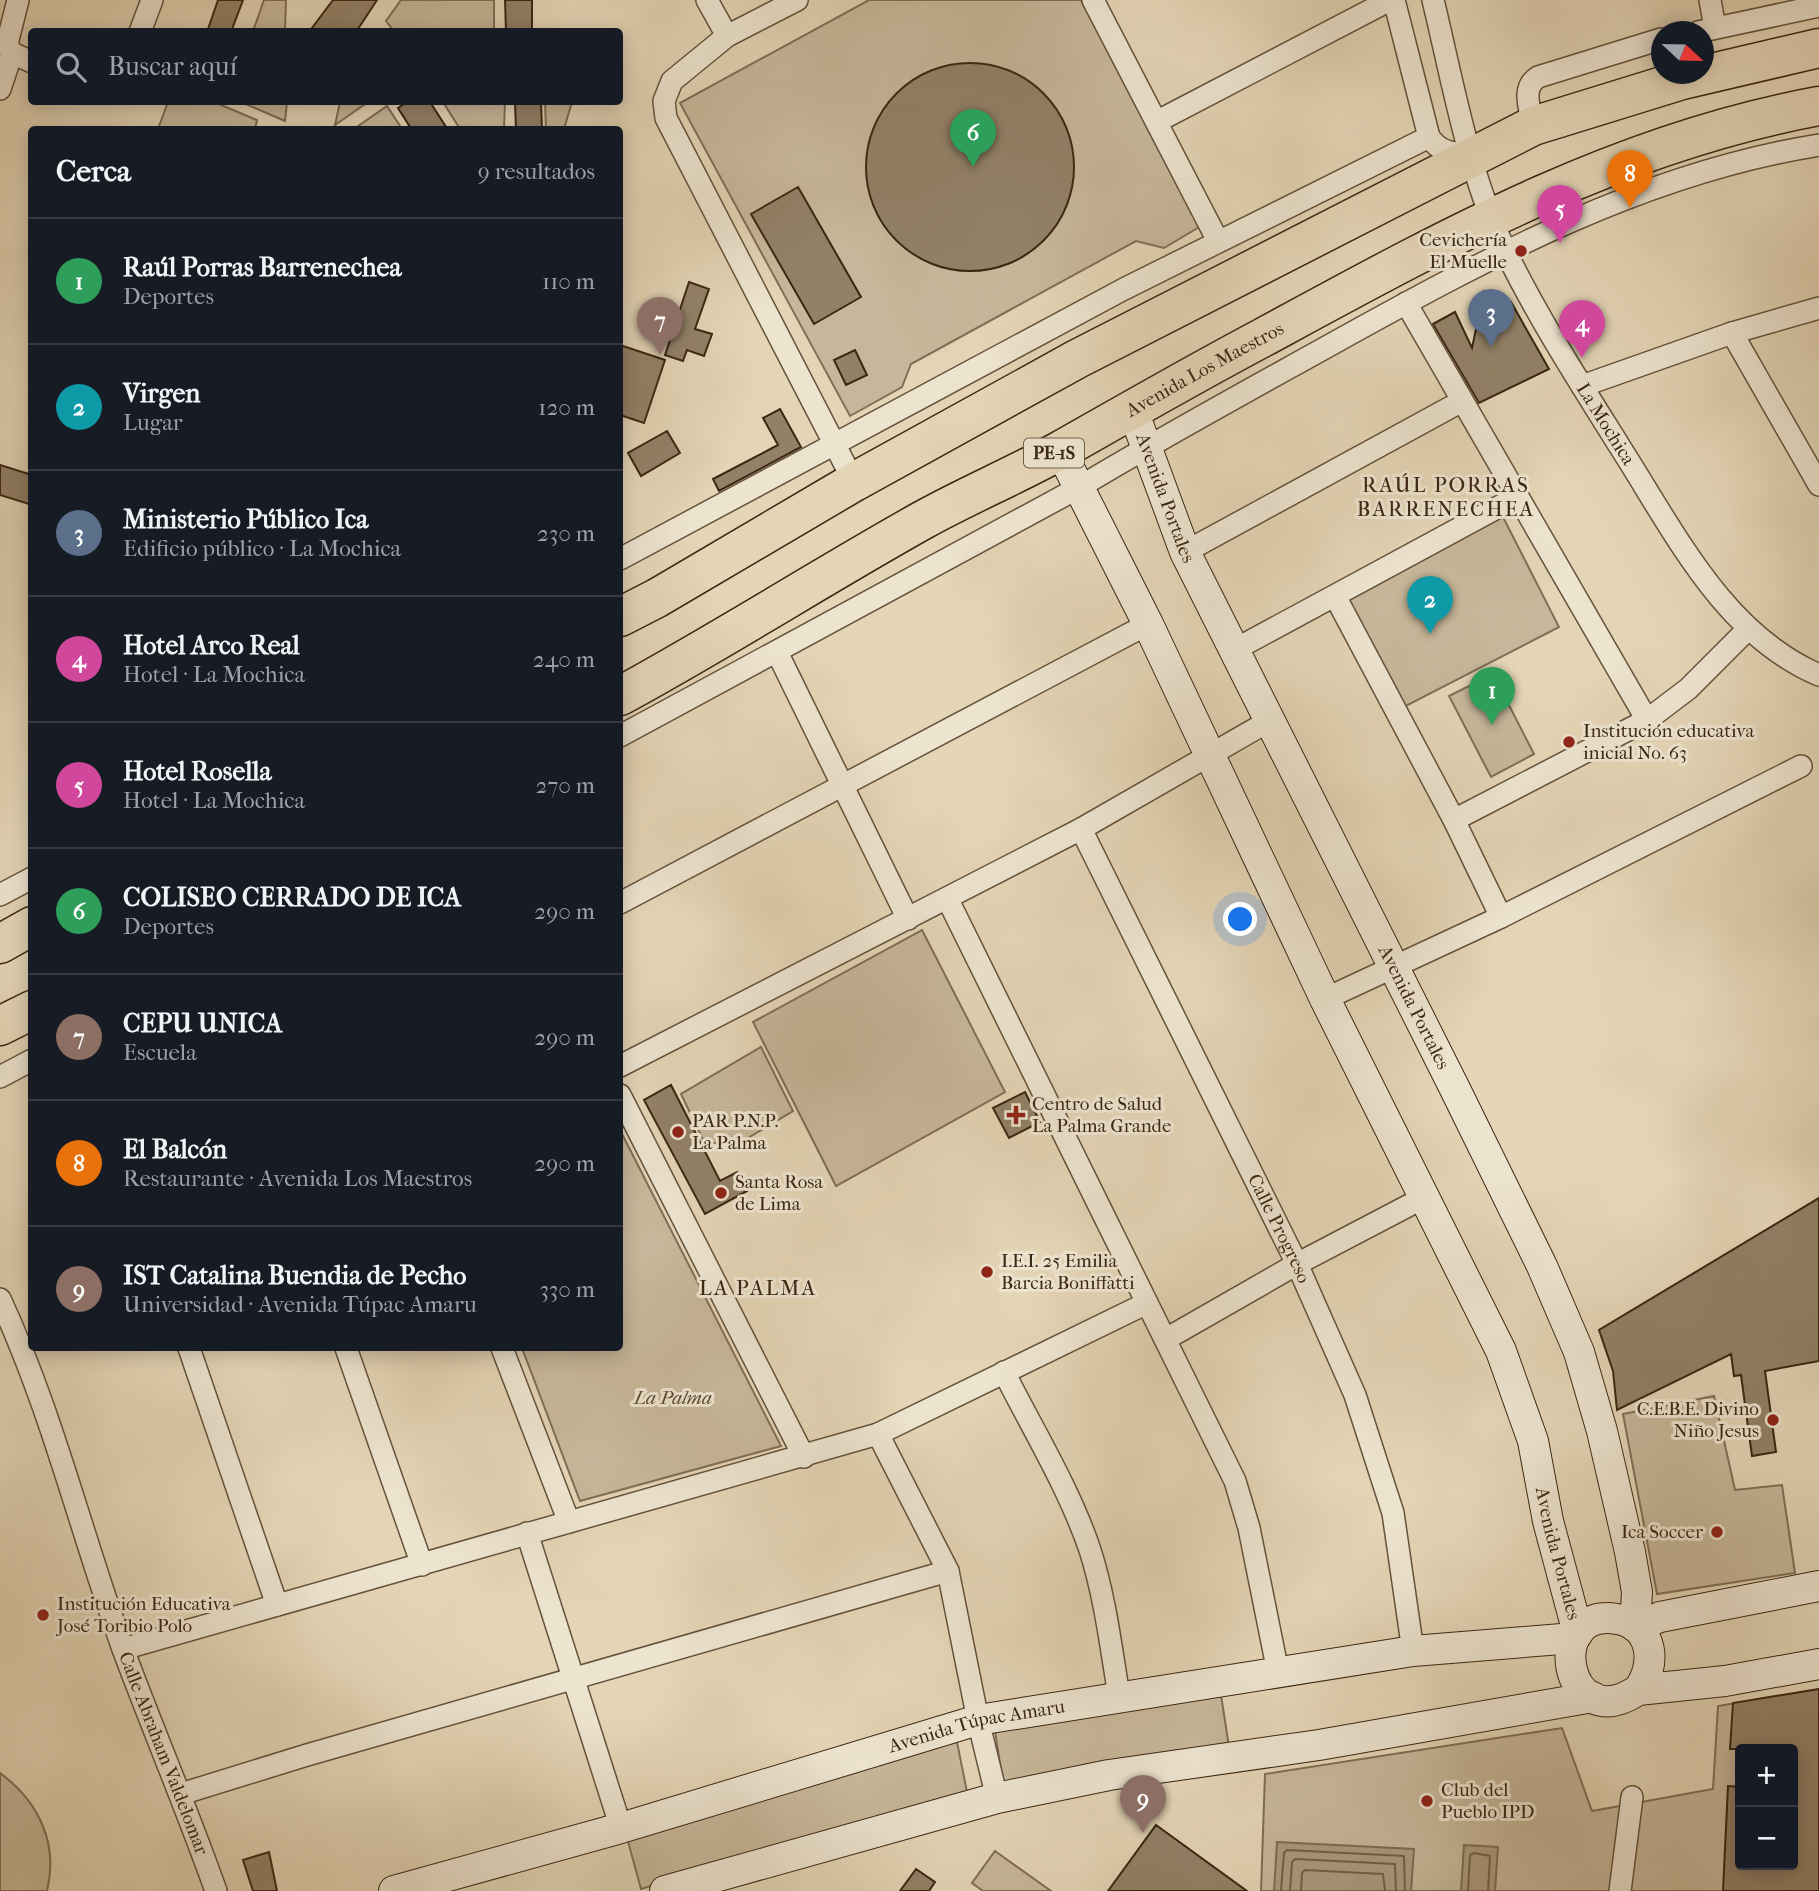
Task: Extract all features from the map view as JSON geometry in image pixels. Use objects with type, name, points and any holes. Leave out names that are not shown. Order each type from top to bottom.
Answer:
[{"type":"highway","points":[[623,615],[854,482],[1077,359],[1471,155],[1533,126],[1682,80],[1819,48]]},
{"type":"highway","name":"Avenida Los Maestros","points":[[623,694],[701,652],[924,520],[1060,450],[1132,408],[1499,233],[1566,183],[1677,140],[1819,106]]},
{"type":"highway","points":[[0,944],[28,928]]},
{"type":"highway","points":[[0,1026],[28,1012]]},
{"type":"main road","name":"Avenida Portales","points":[[1132,408],[1185,552],[1542,1266],[1579,1352],[1602,1431],[1630,1552],[1637,1592],[1635,1627]]},
{"type":"main road","name":"Avenida Portales","points":[[1060,450],[1149,624],[1208,757],[1325,999],[1501,1351],[1533,1441],[1548,1521],[1576,1635]]},
{"type":"main road","points":[[1635,1627],[1661,1617],[1819,1586]]},
{"type":"main road","points":[[1593,1697],[1582,1690],[1570,1669],[1569,1657],[1576,1635],[1602,1619],[1625,1620],[1647,1641],[1651,1654],[1646,1680],[1638,1690]]},
{"type":"main road","name":"Avenida Túpac Amaru","points":[[394,1891],[621,1828],[978,1720],[1413,1651],[1576,1635]]},
{"type":"main road","points":[[665,1891],[997,1798],[1109,1775],[1318,1745],[1593,1697],[1617,1701],[1638,1690],[1714,1683],[1819,1664]]},
{"type":"street","points":[[0,89],[6,39],[18,0]]},
{"type":"street","points":[[142,28],[152,0]]},
{"type":"street","points":[[707,0],[727,36]]},
{"type":"street","points":[[797,0],[727,36],[671,81],[664,101],[666,118],[854,482]]},
{"type":"street","points":[[1158,121],[1392,0],[1429,137],[1436,147],[1448,153],[1471,155]]},
{"type":"street","name":"La Mochica","points":[[1433,0],[1471,155],[1499,233],[1581,386],[1711,587],[1748,629],[1786,659],[1819,675]]},
{"type":"street","points":[[1707,21],[1710,0]]},
{"type":"street","points":[[1099,2],[1218,240]]},
{"type":"street","points":[[1714,28],[1819,6]]},
{"type":"street","points":[[6,39],[28,58]]},
{"type":"street","points":[[1533,126],[1527,92],[1531,82],[1538,77],[1651,42]]},
{"type":"street","points":[[623,557],[1218,240],[1429,137]]},
{"type":"street","points":[[623,734],[1078,488],[1145,447],[1406,303],[1499,233],[1589,212],[1682,177],[1750,158],[1819,145]]},
{"type":"street","points":[[1406,303],[1647,719]]},
{"type":"street","points":[[1581,386],[1732,333],[1819,308]]},
{"type":"street","points":[[1732,333],[1819,485]]},
{"type":"street","points":[[1185,552],[1462,401]]},
{"type":"street","points":[[1234,650],[1517,497]]},
{"type":"street","points":[[1335,596],[1454,820],[1501,917]]},
{"type":"street","points":[[623,901],[1149,624]]},
{"type":"street","points":[[1454,820],[1647,719],[1688,690],[1748,629]]},
{"type":"street","points":[[777,652],[908,919]]},
{"type":"street","points":[[623,1064],[948,900],[1081,829],[1269,721]]},
{"type":"street","points":[[1325,999],[1501,917],[1801,766]]},
{"type":"street","name":"Calle Progreso","points":[[1081,829],[1297,1264],[1355,1395],[1376,1452],[1392,1513],[1413,1651]]},
{"type":"street","points":[[0,895],[28,880]]},
{"type":"street","points":[[948,900],[1145,1304],[1166,1339],[1235,1481],[1249,1528],[1278,1672]]},
{"type":"street","points":[[0,1077],[28,1062]]},
{"type":"street","points":[[623,1101],[804,1457]]},
{"type":"street","points":[[1166,1339],[1297,1264],[1423,1198]]},
{"type":"street","name":"Calle Abraham Valdelomar","points":[[0,1299],[28,1344]]},
{"type":"street","points":[[123,1648],[878,1434],[1145,1304]]},
{"type":"street","name":"Calle Abraham Valdelomar","points":[[32,1351],[123,1648],[216,1891]]},
{"type":"street","points":[[190,1351],[277,1605]]},
{"type":"street","points":[[347,1351],[422,1565]]},
{"type":"street","points":[[503,1351],[569,1522]]},
{"type":"street","points":[[1004,1372],[1080,1523],[1090,1551],[1103,1600],[1119,1696]]},
{"type":"street","points":[[878,1434],[948,1571],[962,1627],[978,1720],[997,1798]]},
{"type":"street","points":[[527,1533],[621,1828]]},
{"type":"street","points":[[181,1794],[948,1571]]},
{"type":"street","points":[[1620,1891],[1632,1797]]},
{"type":"green space","points":[[264,0],[286,0],[285,28],[254,28]]},
{"type":"green space","points":[[401,0],[494,0],[494,28],[392,28],[386,21]]},
{"type":"green space","points":[[869,0],[1081,0],[1201,226],[1164,248],[1136,241],[911,364],[902,387],[850,416],[680,103]]},
{"type":"green space","points":[[167,105],[221,105],[257,120],[256,126],[159,126]]},
{"type":"green space","points":[[248,105],[287,105],[285,121]]},
{"type":"green space","points":[[339,105],[364,105],[335,125]]},
{"type":"green space","points":[[445,105],[505,105],[504,126],[458,126]]},
{"type":"green space","points":[[545,105],[571,105],[565,126],[546,126]]},
{"type":"green space","points":[[387,106],[400,126],[358,126]]},
{"type":"green space","name":"RAÚL PORRAS BARRENECHEA","points":[[1503,517],[1559,627],[1402,708],[1346,598]]},
{"type":"green space","points":[[1493,674],[1534,754],[1491,777],[1449,696]]},
{"type":"green space","points":[[922,930],[1005,1092],[836,1186],[753,1022]]},
{"type":"green space","points":[[761,1047],[793,1111],[733,1147],[727,1136],[707,1148],[681,1094]]},
{"type":"green space","name":"La Palma","points":[[623,1136],[781,1446],[580,1501],[523,1351],[623,1351]]},
{"type":"green space","name":"Ica Soccer","points":[[1714,1396],[1735,1490],[1782,1485],[1795,1573],[1657,1594],[1623,1414]]},
{"type":"green space","name":"Club del Pueblo IPD","points":[[1819,1689],[1819,1891],[1261,1891],[1265,1774],[1562,1728],[1592,1811],[1713,1789],[1718,1706]]},
{"type":"green space","points":[[1221,1695],[1229,1747],[1003,1783],[995,1731]]},
{"type":"green space","points":[[956,1737],[967,1792],[641,1889],[626,1834]]},
{"type":"green space","points":[[0,1773],[25,1797],[42,1825],[50,1856],[47,1891],[0,1891]]},
{"type":"green space","points":[[995,1851],[1051,1891],[983,1891],[972,1883]]},
{"type":"water","points":[[1277,1842],[1414,1849],[1411,1891],[1274,1891]]},
{"type":"water","points":[[1464,1845],[1498,1847],[1495,1891],[1461,1891]]},
{"type":"building","points":[[218,0],[243,0],[232,28],[208,28]]},
{"type":"building","points":[[333,0],[377,0],[359,28],[312,28]]},
{"type":"building","points":[[505,0],[532,0],[532,28],[506,28]]},
{"type":"building","points":[[970,63],[1010,71],[1043,94],[1066,127],[1074,167],[1066,207],[1043,240],[1010,263],[970,271],[930,263],[897,240],[874,207],[866,167],[874,127],[897,94],[930,71]]},
{"type":"building","points":[[402,105],[432,105],[445,126],[409,126],[398,108]]},
{"type":"building","points":[[515,105],[541,105],[542,126],[516,126]]},
{"type":"building","points":[[798,187],[861,297],[814,324],[751,214]]},
{"type":"building","points":[[689,282],[709,289],[695,329],[712,334],[704,356],[687,350],[683,361],[665,355]]},
{"type":"building","points":[[1484,291],[1495,293],[1502,305],[1511,302],[1549,369],[1479,403],[1433,324],[1455,312],[1472,348]]},
{"type":"building","points":[[623,346],[665,360],[644,423],[623,416]]},
{"type":"building","points":[[855,350],[867,375],[846,385],[834,360]]},
{"type":"building","points":[[780,409],[801,447],[719,491],[713,479],[778,445],[763,418]]},
{"type":"building","points":[[667,431],[680,453],[641,476],[628,453]]},
{"type":"building","points":[[0,465],[28,474],[28,504],[0,495]]},
{"type":"building","name":"PAR P.N.P. La Palma","points":[[671,1085],[720,1181],[737,1172],[747,1191],[705,1214],[644,1100]]},
{"type":"building","name":"Centro de Salud La Palma Grande","points":[[1025,1092],[1040,1122],[1009,1138],[993,1108]]},
{"type":"building","points":[[1819,1198],[1819,1361],[1765,1371],[1776,1452],[1752,1456],[1741,1375],[1734,1376],[1731,1354],[1617,1410],[1613,1371],[1599,1330]]},
{"type":"building","points":[[1819,1689],[1819,1891],[1723,1891],[1728,1786],[1735,1787],[1735,1870],[1798,1870],[1798,1744],[1735,1744],[1735,1749],[1730,1749],[1733,1703]]},
{"type":"building","points":[[1156,1825],[1247,1891],[1108,1891]]},
{"type":"building","points":[[269,1852],[277,1891],[253,1891],[243,1860]]},
{"type":"building","points":[[916,1869],[935,1882],[929,1891],[900,1891]]},
{"type":"place","name":"COLISEO CERRADO DE ICA","points":[[973,167]]},
{"type":"place","name":"El Balcón","points":[[1630,208]]},
{"type":"place","name":"Hotel Rosella","points":[[1560,243]]},
{"type":"place","name":"Cevichería El Muelle","points":[[1521,251]]},
{"type":"place","name":"Ministerio Público Ica","points":[[1491,347]]},
{"type":"place","name":"CEPU UNICA","points":[[660,355]]},
{"type":"place","name":"Hotel Arco Real","points":[[1582,358]]},
{"type":"place","name":"Virgen","points":[[1430,634]]},
{"type":"place","name":"Raúl Porras Barrenechea","points":[[1492,725]]},
{"type":"place","name":"Institución educativa inicial No. 63","points":[[1569,742]]},
{"type":"place","name":"Centro de Salud La Palma Grande","points":[[1016,1115]]},
{"type":"place","name":"PAR P.N.P. La Palma","points":[[678,1132]]},
{"type":"place","name":"Santa Rosa de Lima","points":[[721,1193]]},
{"type":"place","name":"I.E.I. 25 Emilia Barcia Boniffatti","points":[[987,1272]]},
{"type":"place","name":"C.E.B.E. Divino Niño Jesus","points":[[1773,1420]]},
{"type":"place","name":"Ica Soccer","points":[[1717,1532]]},
{"type":"place","name":"Institución Educativa José Toribio Polo","points":[[43,1615]]},
{"type":"place","name":"Club del Pueblo IPD","points":[[1427,1801]]},
{"type":"place","name":"IST Catalina Buendia de Pecho","points":[[1143,1833]]},
{"type":"district","name":"RAÚL PORRAS BARRENECHEA","points":[[1446,497]]},
{"type":"district","name":"LA PALMA","points":[[758,1288]]}]
